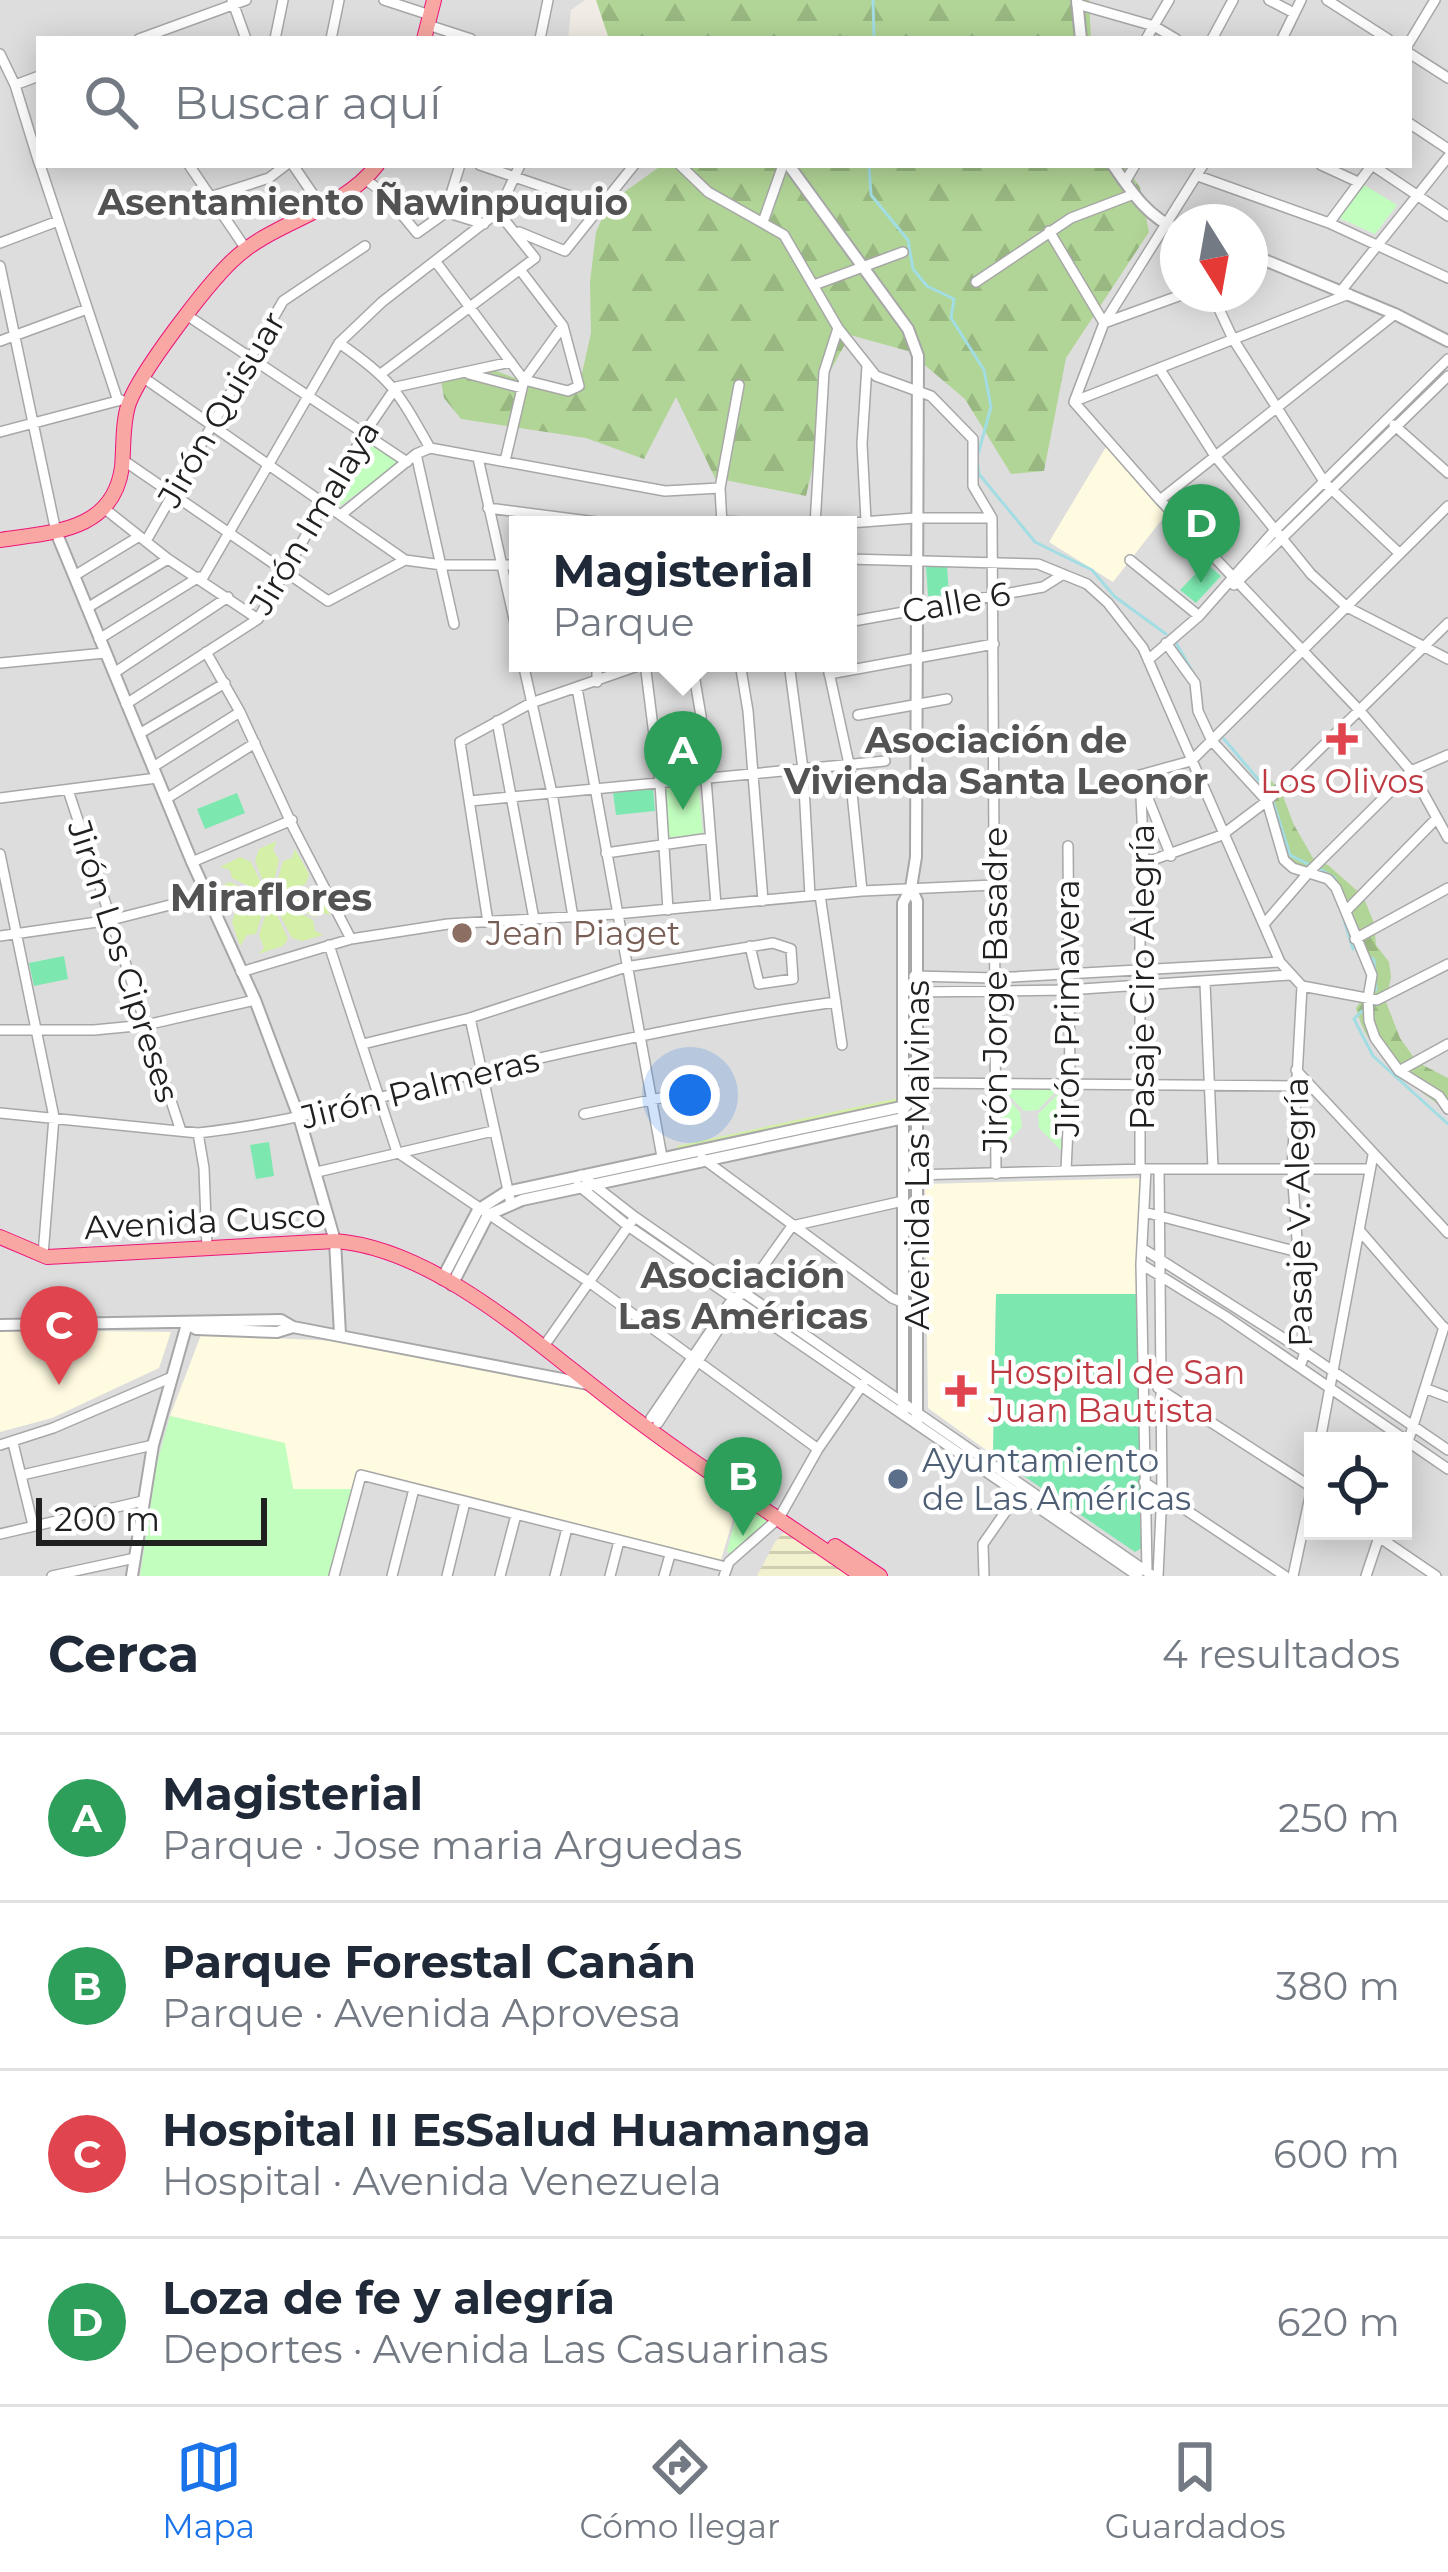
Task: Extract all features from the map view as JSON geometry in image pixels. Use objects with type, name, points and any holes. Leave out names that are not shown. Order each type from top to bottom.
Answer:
[{"type":"highway","points":[[0,540],[56,532],[97,518],[115,493],[123,460],[125,399],[228,264],[366,180],[375,168]]},
{"type":"highway","name":"Avenida Cusco","points":[[0,1237],[43,1255],[335,1240],[381,1247],[447,1282],[781,1514],[880,1576]]},
{"type":"highway","name":"Avenida Cusco","points":[[592,1384],[654,1420],[862,1576]]},
{"type":"street","points":[[275,36],[284,0]]},
{"type":"street","points":[[332,36],[339,0]]},
{"type":"street","points":[[384,0],[464,36]]},
{"type":"street","points":[[542,36],[548,0]]},
{"type":"street","points":[[1114,13],[1116,0]]},
{"type":"street","points":[[1148,36],[1169,0]]},
{"type":"street","points":[[1214,36],[1232,0]]},
{"type":"street","points":[[1269,0],[1294,13]]},
{"type":"street","points":[[1283,36],[1301,0]]},
{"type":"street","points":[[1327,0],[1383,36]]},
{"type":"street","points":[[1412,38],[1434,0],[1448,9]]},
{"type":"street","points":[[147,36],[237,2],[245,36]]},
{"type":"street","points":[[1081,36],[1077,2],[1154,26],[1171,36]]},
{"type":"street","points":[[0,54],[15,85],[36,154]]},
{"type":"street","points":[[1412,54],[1448,78]]},
{"type":"street","points":[[15,85],[36,77]]},
{"type":"street","points":[[1074,402],[1345,292],[1448,153],[1412,125]]},
{"type":"street","points":[[0,432],[125,399],[87,309],[40,168]]},
{"type":"street","points":[[191,168],[246,249]]},
{"type":"street","points":[[210,197],[285,168]]},
{"type":"street","points":[[292,168],[323,208]]},
{"type":"street","points":[[366,180],[384,193],[417,233],[445,213],[459,168]]},
{"type":"street","points":[[488,168],[602,206]]},
{"type":"street","points":[[99,639],[200,578],[338,344],[382,302],[498,212],[519,168]]},
{"type":"street","points":[[514,230],[565,251],[632,168]]},
{"type":"street","points":[[683,168],[708,192],[784,235],[838,328],[867,366],[862,444],[866,521]]},
{"type":"street","points":[[763,222],[787,168]]},
{"type":"street","name":"Avenida Las Malvinas","points":[[788,168],[908,328],[918,356],[916,857],[911,888],[917,902],[909,976],[903,1175],[904,1407]]},
{"type":"street","points":[[1115,168],[1160,221]]},
{"type":"street","points":[[1125,182],[1134,168]]},
{"type":"street","points":[[1328,168],[1358,182]]},
{"type":"street","points":[[1329,224],[1370,168]]},
{"type":"street","points":[[1376,168],[1448,216]]},
{"type":"street","points":[[1177,204],[1201,170],[1448,278]]},
{"type":"street","points":[[384,193],[484,224]]},
{"type":"street","points":[[976,282],[1071,218],[1134,194]]},
{"type":"street","points":[[382,373],[535,258],[498,212]]},
{"type":"street","points":[[0,243],[58,221]]},
{"type":"street","points":[[1074,402],[1104,323],[1160,229]]},
{"type":"street","points":[[1048,231],[1104,323]]},
{"type":"street","name":"Jirón Quisuar","points":[[142,539],[283,301],[365,246]]},
{"type":"street","points":[[814,285],[903,252]]},
{"type":"street","points":[[436,262],[523,384]]},
{"type":"street","points":[[1268,264],[1345,292],[1448,341]]},
{"type":"street","points":[[0,266],[56,532],[192,862],[255,1000],[300,1120],[335,1240],[340,1334]]},
{"type":"street","points":[[464,373],[576,390],[578,377],[563,326],[521,271]]},
{"type":"street","points":[[1104,323],[1160,303]]},
{"type":"street","points":[[0,340],[87,309]]},
{"type":"street","points":[[1220,312],[1329,487],[1399,553]]},
{"type":"street","points":[[1160,500],[1395,314]]},
{"type":"street","points":[[188,316],[364,434],[412,458],[454,624]]},
{"type":"street","points":[[505,460],[523,384],[563,326]]},
{"type":"street","points":[[819,516],[824,372],[838,328]]},
{"type":"street","points":[[338,344],[396,388],[430,448]]},
{"type":"street","points":[[1148,660],[1329,487],[1448,359]]},
{"type":"street","name":"Jirón Imalaya","points":[[127,704],[258,619],[364,434],[396,388],[511,362]]},
{"type":"street","name":"Jirón Jorge Basadre","points":[[867,366],[892,385],[931,396],[973,439],[973,486],[992,518],[996,1174]]},
{"type":"street","points":[[1159,368],[1215,456],[1278,535],[1347,607],[1448,659]]},
{"type":"street","points":[[1392,423],[1448,376]]},
{"type":"street","points":[[144,378],[405,560],[509,565]]},
{"type":"street","points":[[722,516],[720,488],[740,385]]},
{"type":"street","points":[[1074,402],[1360,711],[1411,772],[1448,838]]},
{"type":"street","points":[[1392,423],[1448,473]]},
{"type":"street","points":[[342,514],[430,448],[665,491],[720,488]]},
{"type":"street","points":[[478,458],[509,599]]},
{"type":"street","points":[[123,460],[328,601],[405,560]]},
{"type":"street","points":[[1171,856],[1140,775],[1191,761],[1448,506]]},
{"type":"street","points":[[488,508],[550,516]]},
{"type":"street","points":[[105,509],[168,559],[258,619]]},
{"type":"street","points":[[857,522],[992,518]]},
{"type":"street","points":[[74,576],[142,539]]},
{"type":"street","points":[[87,608],[168,559]]},
{"type":"street","points":[[857,559],[1037,564],[1087,584],[1139,641],[1222,835],[1290,975],[1302,986],[1382,1000],[1448,964]]},
{"type":"street","points":[[1130,560],[1199,616]]},
{"type":"street","name":"Calle 6","points":[[857,620],[1043,587],[1062,575]]},
{"type":"street","points":[[114,673],[228,597]]},
{"type":"street","points":[[1144,863],[1222,835],[1267,802],[1448,623]]},
{"type":"street","points":[[857,665],[994,644]]},
{"type":"street","points":[[1166,644],[1195,682],[1198,711],[1212,741],[1267,802],[1284,860],[1293,868],[1328,879],[1346,911],[1372,975],[1367,998],[1375,1038],[1399,1071],[1439,1096],[1448,1109]]},
{"type":"street","points":[[0,664],[105,652]]},
{"type":"street","points":[[206,652],[351,939]]},
{"type":"street","points":[[525,672],[573,916]]},
{"type":"street","points":[[597,672],[597,682]]},
{"type":"street","points":[[488,922],[460,742],[531,703],[623,672]]},
{"type":"street","points":[[647,672],[661,783],[668,910]]},
{"type":"street","points":[[693,672],[716,905]]},
{"type":"street","points":[[741,672],[763,901]]},
{"type":"street","points":[[790,672],[815,896],[842,1045]]},
{"type":"street","points":[[829,672],[849,764],[862,891]]},
{"type":"street","points":[[139,734],[225,683]]},
{"type":"street","points":[[577,688],[662,1157]]},
{"type":"street","points":[[858,715],[947,699]]},
{"type":"street","points":[[0,798],[155,772],[240,712]]},
{"type":"street","points":[[497,721],[534,919]]},
{"type":"street","points":[[166,799],[255,742]]},
{"type":"street","points":[[1265,923],[1310,871],[1411,772],[1448,755]]},
{"type":"street","points":[[470,801],[885,761]]},
{"type":"street","name":"Pasaje Ciro Alegría","points":[[1142,786],[1141,1264],[1148,1575]]},
{"type":"street","name":"Jirón Los Cipreses","points":[[68,790],[181,1131]]},
{"type":"street","points":[[1346,911],[1437,818]]},
{"type":"street","points":[[192,862],[292,820]]},
{"type":"street","points":[[607,853],[710,838]]},
{"type":"street","name":"Jirón Primavera","points":[[1066,1170],[1068,846]]},
{"type":"street","points":[[0,854],[53,1117],[43,1255]]},
{"type":"street","points":[[242,972],[351,939],[488,922],[862,891],[994,885]]},
{"type":"street","points":[[1354,938],[1448,888]]},
{"type":"street","points":[[0,936],[111,920],[209,895]]},
{"type":"street","points":[[363,1044],[470,1018],[626,967],[749,946],[773,943],[790,949],[796,975],[757,982],[749,946]]},
{"type":"street","points":[[329,945],[397,1152],[589,1282],[818,1449]]},
{"type":"street","points":[[909,976],[994,978],[1280,962]]},
{"type":"street","points":[[909,991],[1067,990],[1290,975]]},
{"type":"street","points":[[1205,983],[1213,1168]]},
{"type":"street","name":"Pasaje V. Alegría","points":[[1300,1367],[1306,1352],[1292,1169],[1302,986]]},
{"type":"street","name":"Avenida Las Malvinas","points":[[909,991],[916,1083],[908,1111],[918,1175],[918,1417]]},
{"type":"street","points":[[0,1030],[146,1024],[255,1000]]},
{"type":"street","name":"Jirón Palmeras","points":[[0,1113],[198,1133],[300,1120],[639,1034],[836,1002]]},
{"type":"street","points":[[470,1018],[508,1198]]},
{"type":"street","points":[[1399,1071],[1448,1044]]},
{"type":"street","points":[[1295,1068],[1448,1233]]},
{"type":"street","points":[[916,1083],[1295,1086]]},
{"type":"street","points":[[584,1114],[713,1088]]},
{"type":"street","points":[[447,1282],[483,1213],[508,1198],[908,1111]]},
{"type":"street","points":[[317,1172],[493,1131]]},
{"type":"street","points":[[198,1133],[207,1248]]},
{"type":"street","points":[[581,1181],[662,1157],[700,1155],[902,1304],[919,1306]]},
{"type":"street","points":[[1321,1432],[1373,1155]]},
{"type":"street","points":[[581,1181],[632,1221],[1148,1575],[1160,1529],[1162,1491],[1160,1169]]},
{"type":"street","points":[[903,1175],[1369,1169]]},
{"type":"street","points":[[654,1420],[792,1226],[903,1201]]},
{"type":"street","points":[[1144,1212],[1298,1252]]},
{"type":"street","points":[[544,1346],[632,1221]]},
{"type":"street","points":[[1360,1231],[1446,1330],[1412,1432]]},
{"type":"street","points":[[1142,1248],[1448,1450]]},
{"type":"street","points":[[1141,1264],[1394,1432]]},
{"type":"street","points":[[741,1295],[863,1384],[904,1407]]},
{"type":"street","points":[[1225,1316],[1231,1303]]},
{"type":"street","points":[[0,1325],[280,1320],[293,1327],[592,1384]]},
{"type":"street","points":[[131,1576],[153,1445],[187,1324]]},
{"type":"street","points":[[0,1445],[172,1377]]},
{"type":"street","points":[[1143,1380],[1304,1480]]},
{"type":"street","points":[[334,1576],[362,1475],[725,1571],[781,1514],[863,1384]]},
{"type":"street","points":[[1427,1389],[1448,1397]]},
{"type":"street","points":[[13,1443],[33,1526]]},
{"type":"street","points":[[22,1475],[153,1445]]},
{"type":"street","points":[[1412,1445],[1448,1469]]},
{"type":"street","points":[[1144,1446],[1161,1447]]},
{"type":"street","points":[[1144,1482],[1289,1576],[1304,1520]]},
{"type":"street","points":[[392,1576],[414,1489]]},
{"type":"street","points":[[984,1576],[983,1544],[1021,1491]]},
{"type":"street","points":[[0,1534],[143,1501]]},
{"type":"street","points":[[447,1576],[465,1502]]},
{"type":"street","points":[[500,1576],[516,1515]]},
{"type":"street","points":[[555,1576],[568,1528]]},
{"type":"street","points":[[1145,1528],[1160,1529]]},
{"type":"street","points":[[1366,1576],[1375,1540]]},
{"type":"street","points":[[1387,1540],[1436,1576]]},
{"type":"street","points":[[610,1576],[619,1541]]},
{"type":"street","points":[[664,1576],[670,1555]]},
{"type":"street","points":[[52,1576],[134,1558]]},
{"type":"shaded area","points":[[0,0],[585,0],[571,10],[568,36],[36,36],[36,168],[1412,168],[1412,36],[1063,36],[1061,0],[1448,0],[1448,1576],[0,1576]]},
{"type":"shaded area","points":[[1106,447],[1167,513],[1113,582],[1049,542]]},
{"type":"shaded area","points":[[1147,1178],[1141,1294],[996,1295],[993,1455],[928,1408],[925,1184]]},
{"type":"shaded area","points":[[0,1330],[171,1332],[159,1368],[52,1418],[0,1432]]},
{"type":"shaded area","points":[[201,1335],[338,1341],[593,1391],[740,1496],[720,1563],[358,1471],[353,1489],[293,1489],[284,1443],[170,1416]]},
{"type":"shaded area","points":[[791,1525],[864,1576],[757,1576],[775,1542]]},
{"type":"green space","points":[[596,0],[1089,0],[1091,36],[608,36]]},
{"type":"green space","points":[[658,168],[1126,168],[1140,187],[1149,232],[1066,358],[1044,471],[1011,474],[965,399],[908,351],[850,335],[827,377],[806,496],[715,478],[676,397],[644,459],[586,438],[461,419],[444,398],[440,375],[478,364],[535,386],[578,391],[591,333],[596,232],[609,203]]},
{"type":"green space","points":[[1361,183],[1397,205],[1375,234],[1337,217]]},
{"type":"green space","points":[[368,440],[400,462],[340,506],[331,496]]},
{"type":"green space","points":[[1206,563],[1221,576],[1196,603],[1180,590]]},
{"type":"green space","points":[[947,565],[949,595],[928,596],[926,567]]},
{"type":"green space","points":[[1263,772],[1281,791],[1313,858],[1363,896],[1374,923],[1376,945],[1389,962],[1386,1002],[1400,1038],[1417,1062],[1448,1078],[1448,1112],[1393,1068],[1370,1041],[1356,1008],[1374,983],[1347,903],[1322,878],[1304,874],[1282,855]]},
{"type":"green space","points":[[698,781],[703,835],[668,837],[665,785]]},
{"type":"green space","points":[[653,788],[655,811],[616,815],[613,793]]},
{"type":"green space","points":[[237,793],[245,813],[205,829],[197,809]]},
{"type":"green space","points":[[277,841],[273,850],[279,860],[273,885],[265,886],[255,861],[259,849]]},
{"type":"green space","points":[[295,849],[309,874],[306,884],[284,892],[276,886],[283,861],[292,858]]},
{"type":"green space","points":[[240,857],[251,862],[263,887],[259,891],[220,867]]},
{"type":"green space","points":[[215,882],[221,886],[230,882],[257,894],[257,902],[233,909],[225,906]]},
{"type":"green space","points":[[308,888],[318,891],[330,915],[315,917],[285,903],[285,895]]},
{"type":"green space","points":[[257,905],[263,911],[256,934],[247,935],[240,946],[232,922],[235,913]]},
{"type":"green space","points":[[284,905],[313,920],[315,931],[323,935],[302,941],[292,938],[278,911]]},
{"type":"green space","points":[[266,913],[276,913],[288,939],[283,946],[258,954],[264,948],[259,935]]},
{"type":"green space","points":[[64,956],[68,979],[34,986],[29,963]]},
{"type":"green space","points":[[1060,1087],[1038,1110],[1024,1111],[1002,1088]]},
{"type":"green space","points":[[1000,1090],[1020,1112],[1022,1127],[1000,1150]]},
{"type":"green space","points":[[1061,1091],[1061,1150],[1039,1128],[1038,1114]]},
{"type":"green space","points":[[903,1097],[904,1102],[678,1151],[677,1146]]},
{"type":"green space","points":[[269,1142],[274,1176],[256,1179],[250,1145]]},
{"type":"green space","points":[[996,1294],[1141,1294],[1142,1548],[1135,1552],[993,1455]]},
{"type":"green space","points":[[170,1416],[285,1443],[293,1489],[353,1489],[331,1576],[140,1576],[157,1463]]},
{"type":"green space","points":[[741,1496],[775,1519],[732,1554],[727,1552]]},
{"type":"waterway","points":[[873,0],[874,36]]},
{"type":"waterway","points":[[869,168],[871,195],[908,240],[913,269],[927,286],[954,299],[951,318],[984,370],[991,407],[977,458],[979,474],[1035,542],[1092,570],[1114,596],[1166,634]]},
{"type":"waterway","points":[[1176,643],[1199,683]]},
{"type":"waterway","points":[[1224,739],[1268,791]]},
{"type":"waterway","points":[[1274,804],[1290,855],[1308,864]]},
{"type":"waterway","points":[[1320,869],[1335,878]]},
{"type":"waterway","points":[[1344,920],[1353,949]]},
{"type":"waterway","points":[[1370,957],[1376,990]]},
{"type":"waterway","points":[[1362,1011],[1354,1019],[1373,1056],[1448,1124]]},
{"type":"place","name":"Loza de fe y alegría","points":[[1201,583]]},
{"type":"place","name":"Los Olivos","points":[[1342,739]]},
{"type":"place","name":"Magisterial","points":[[683,810]]},
{"type":"place","name":"Jean Piaget","points":[[462,933]]},
{"type":"place","name":"Hospital II EsSalud Huamanga","points":[[59,1385]]},
{"type":"place","name":"Hospital de San Juan Bautista","points":[[961,1391]]},
{"type":"place","name":"Ayuntamiento de Las Américas","points":[[898,1479]]},
{"type":"place","name":"Parque Forestal Canán","points":[[743,1536]]},
{"type":"district","name":"Asentamiento Ñawinpuquio","points":[[363,202]]},
{"type":"district","name":"Asociación de Vivienda Santa Leonor","points":[[996,760]]},
{"type":"district","name":"Miraflores","points":[[271,897]]},
{"type":"district","name":"Asociación Las Américas","points":[[743,1296]]}]
